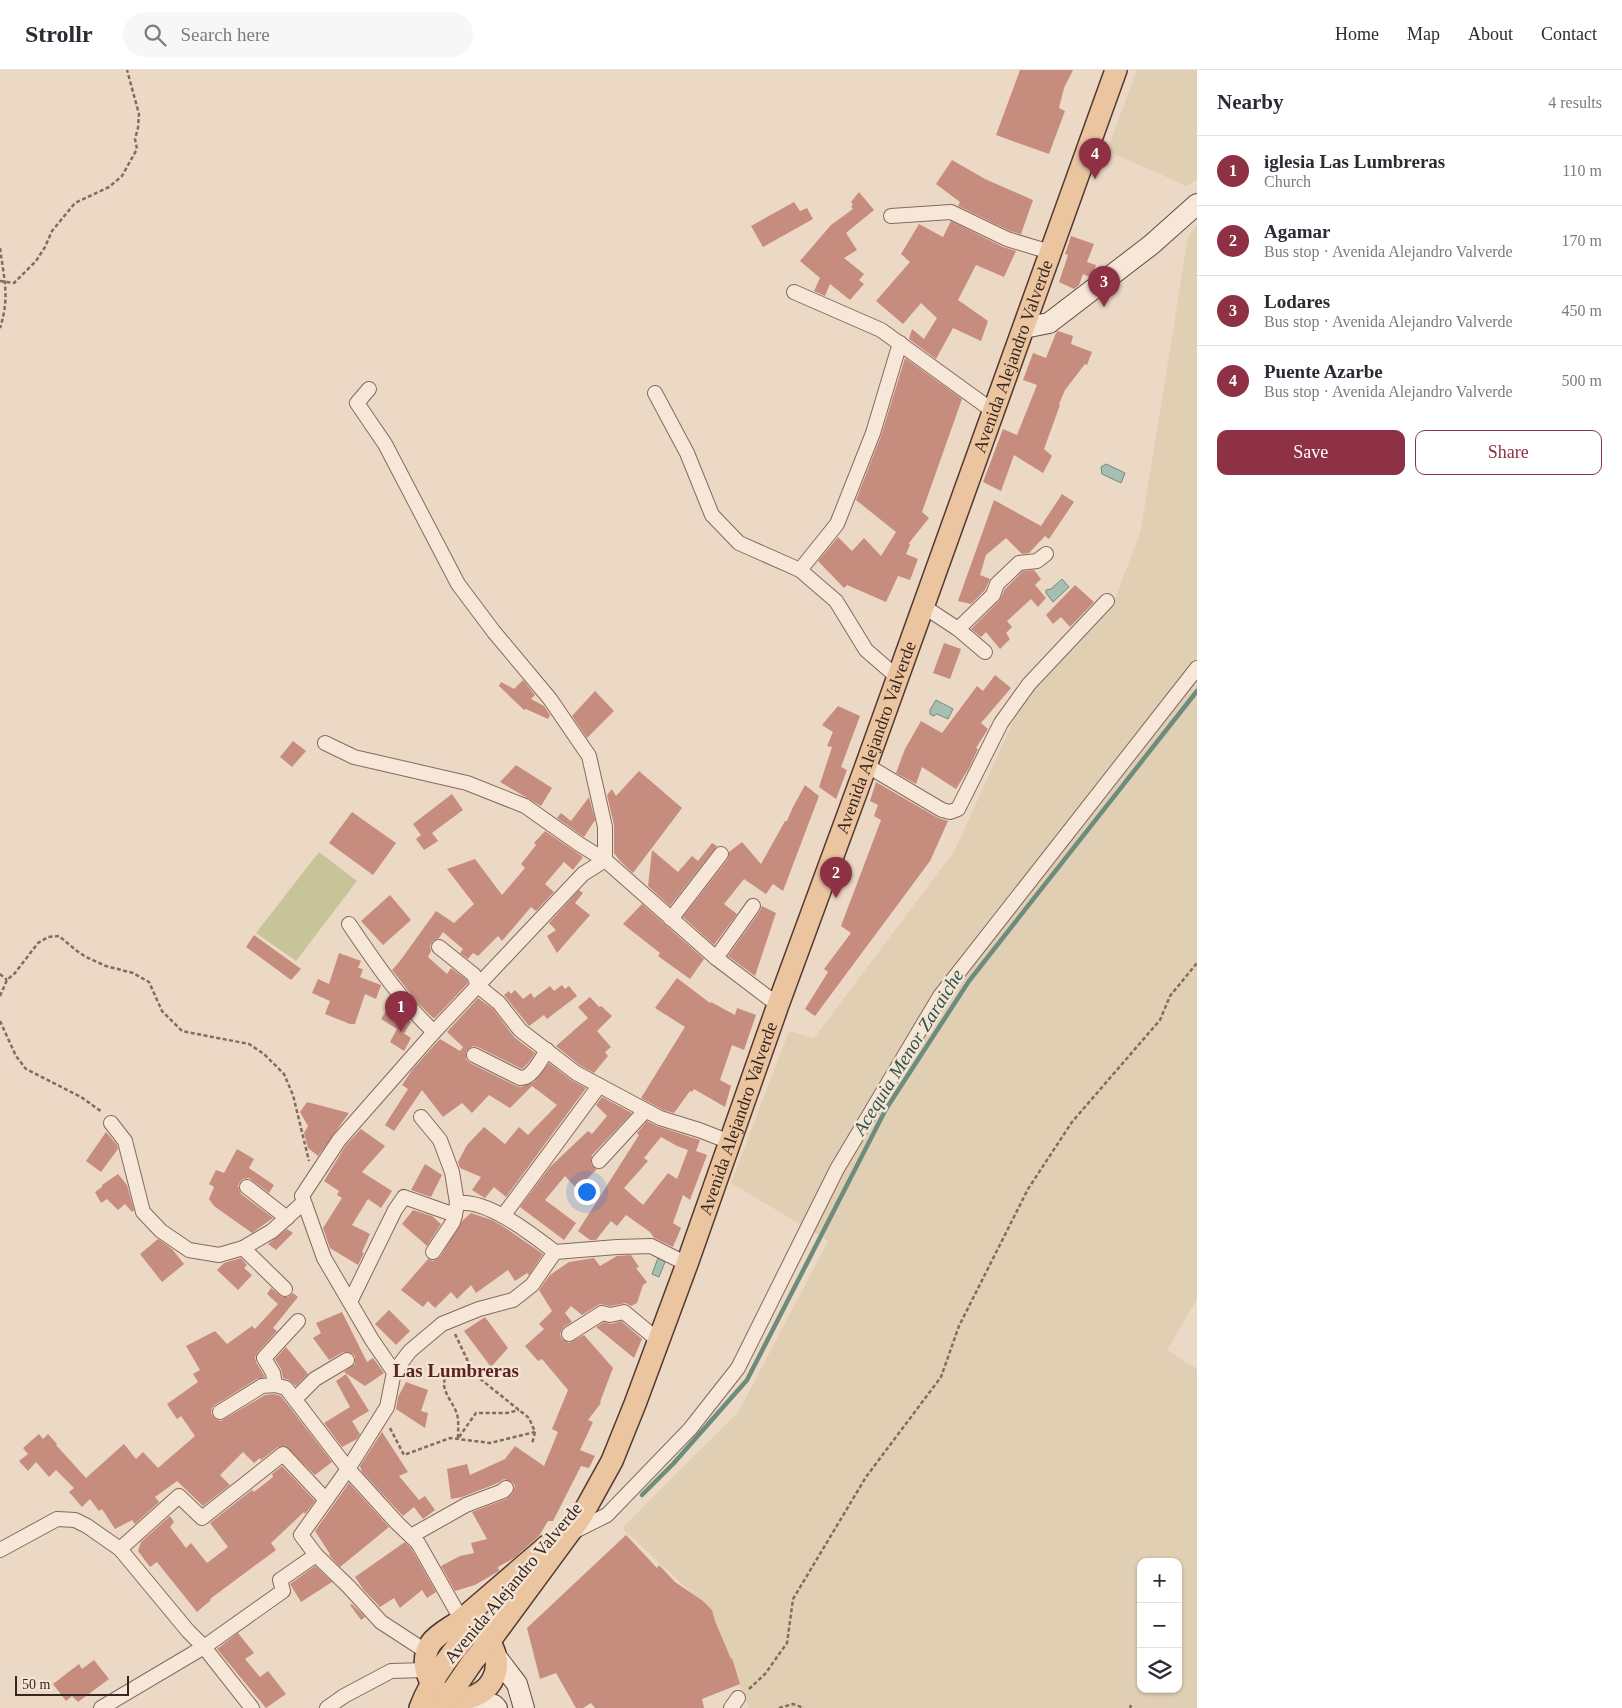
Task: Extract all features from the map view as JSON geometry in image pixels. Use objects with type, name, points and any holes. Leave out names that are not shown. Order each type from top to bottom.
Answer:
[{"type":"main road","name":"Avenida Alejandro Valverde","points":[[452,1701],[473,1661],[492,1648],[581,1517],[612,1461],[687,1264],[778,1005],[1116,70]]},
{"type":"main road","points":[[1024,328],[1049,323],[1151,245],[1197,204]]},
{"type":"main road","name":"Avenida Alejandro Valverde","points":[[420,1708],[428,1668],[460,1626],[548,1545],[612,1461]]},
{"type":"main road","points":[[497,1708],[494,1705],[452,1701],[439,1692],[428,1668],[432,1643],[439,1636],[460,1626],[481,1634],[517,1684],[524,1708]]},
{"type":"street","points":[[891,216],[951,212],[1007,239],[1050,252]]},
{"type":"street","points":[[794,292],[881,330],[993,411]]},
{"type":"street","points":[[800,570],[837,524],[873,433],[900,343]]},
{"type":"street","points":[[369,389],[357,403],[385,444],[458,584],[494,632],[550,698],[589,756],[606,827],[606,860]]},
{"type":"street","points":[[654,394],[687,453],[712,515],[739,543],[800,570],[836,601],[866,650],[897,677]]},
{"type":"street","points":[[958,629],[993,595],[998,584],[1019,563],[1036,561],[1046,554]]},
{"type":"street","points":[[866,765],[942,810],[950,812],[958,809],[1000,723],[1029,684],[1107,602]]},
{"type":"street","points":[[922,606],[958,629],[985,652]]},
{"type":"street","points":[[568,1534],[607,1515],[690,1428],[738,1368],[837,1169],[940,996],[1197,668]]},
{"type":"street","points":[[326,743],[354,757],[467,783],[525,806],[579,844],[606,860],[716,958],[778,1005]]},
{"type":"street","points":[[671,919],[722,854]]},
{"type":"street","points":[[394,1372],[372,1340],[324,1258],[302,1196],[339,1140],[434,1032],[583,874],[606,860]]},
{"type":"street","points":[[716,958],[753,906]]},
{"type":"street","points":[[349,924],[415,1013],[434,1032]]},
{"type":"street","points":[[439,947],[474,975],[478,986],[499,1004],[520,1030],[576,1073],[660,1118],[730,1142]]},
{"type":"street","points":[[474,1055],[525,1079],[530,1076],[547,1050]]},
{"type":"street","points":[[503,1216],[599,1086]]},
{"type":"street","points":[[599,1161],[645,1110]]},
{"type":"street","points":[[422,1117],[440,1140],[452,1172],[456,1209],[453,1222],[432,1252]]},
{"type":"street","points":[[111,1123],[125,1141],[143,1212],[161,1231],[189,1250],[219,1255],[243,1248],[272,1231],[304,1202]]},
{"type":"street","points":[[247,1187],[287,1218]]},
{"type":"street","points":[[350,1302],[395,1210],[404,1197],[456,1209]]},
{"type":"street","points":[[456,1209],[465,1202],[503,1216],[555,1252],[651,1246],[687,1264]]},
{"type":"street","points":[[243,1248],[285,1289]]},
{"type":"street","points":[[428,1668],[316,1555],[301,1535],[348,1469],[383,1414],[387,1407],[394,1372],[410,1351],[442,1324],[479,1309],[513,1300],[532,1285],[555,1252]]},
{"type":"street","points":[[569,1334],[602,1313],[610,1315],[624,1312],[659,1341]]},
{"type":"street","points":[[275,1385],[273,1372],[264,1358],[298,1321]]},
{"type":"street","points":[[295,1399],[315,1379],[347,1360]]},
{"type":"street","points":[[220,1412],[262,1386],[275,1385],[286,1388],[348,1469],[397,1523],[418,1543],[460,1626]]},
{"type":"street","points":[[120,1549],[179,1496],[202,1518],[283,1454],[326,1500]]},
{"type":"street","points":[[411,1536],[466,1505],[503,1491],[506,1488]]},
{"type":"street","points":[[0,1550],[57,1519],[75,1520],[87,1526],[120,1549],[204,1647],[252,1708]]},
{"type":"street","points":[[101,1708],[204,1647],[282,1591],[280,1580],[316,1555]]},
{"type":"street","points":[[327,1708],[344,1696],[391,1671],[428,1668]]},
{"type":"path","points":[[0,281],[14,283],[36,261],[46,247],[52,231],[75,203],[108,187],[122,176],[137,149],[135,139],[139,121],[139,114],[127,70]]},
{"type":"path","points":[[0,248],[6,290],[6,310],[0,328]]},
{"type":"path","points":[[0,996],[7,980],[15,973],[38,943],[48,937],[59,936],[77,952],[86,957],[106,966],[133,973],[149,982],[162,1011],[182,1031],[249,1044],[264,1054],[284,1074],[293,1095],[306,1152],[315,1176]]},
{"type":"path","points":[[735,1703],[765,1674],[787,1643],[793,1599],[866,1477],[941,1377],[959,1326],[1028,1189],[1072,1122],[1160,1020],[1170,996],[1197,963]]},
{"type":"path","points":[[0,974],[7,980]]},
{"type":"path","points":[[0,1021],[16,1056],[26,1069],[81,1097],[102,1113],[111,1123]]},
{"type":"path","points":[[449,1322],[474,1374],[530,1418],[535,1432],[532,1444]]},
{"type":"path","points":[[458,1438],[457,1415],[443,1386],[443,1380],[447,1374],[470,1365]]},
{"type":"path","points":[[458,1438],[476,1413],[507,1413],[519,1410]]},
{"type":"path","points":[[383,1414],[404,1455],[450,1438],[490,1443],[535,1432]]},
{"type":"path","points":[[779,1708],[793,1704],[804,1708]]},
{"type":"shaded area","points":[[1137,70],[1197,70],[1197,180],[1187,186],[1107,151]]},
{"type":"shaded area","points":[[1197,225],[1197,1299],[1167,1350],[1197,1369],[1197,1708],[749,1708],[708,1608],[622,1528],[739,1411],[828,1241],[731,1183],[789,1031],[814,1038],[955,850],[1025,695],[1112,607],[1141,530],[1188,237]]},
{"type":"shaded area","points":[[1106,464],[1125,473],[1121,483],[1102,474],[1101,467]]},
{"type":"shaded area","points":[[1062,579],[1069,587],[1053,602],[1046,593],[1046,590],[1051,589]]},
{"type":"shaded area","points":[[936,700],[953,709],[948,719],[937,714],[933,716],[930,714],[930,710]]},
{"type":"shaded area","points":[[319,852],[357,881],[296,961],[256,933]]},
{"type":"shaded area","points":[[658,1258],[665,1262],[659,1277],[652,1274]]},
{"type":"building","points":[[1020,70],[1073,70],[1064,88],[1059,108],[1065,111],[1049,154],[996,135]]},
{"type":"building","points":[[952,160],[985,179],[1033,200],[1021,234],[1010,231],[958,206],[960,202],[936,184]]},
{"type":"building","points":[[859,192],[874,210],[846,233],[857,250],[844,258],[864,274],[859,280],[864,284],[850,300],[830,284],[825,296],[814,291],[820,278],[800,261],[831,225],[853,209],[851,202]]},
{"type":"building","points":[[794,202],[800,211],[807,208],[813,219],[763,247],[751,226]]},
{"type":"building","points":[[951,221],[1003,247],[1016,251],[1004,277],[976,265],[958,300],[988,321],[981,341],[953,328],[936,359],[909,339],[912,329],[924,339],[937,318],[921,303],[903,324],[876,301],[910,262],[901,254],[919,224],[943,237]]},
{"type":"building","points":[[1071,236],[1094,244],[1087,262],[1096,265],[1092,275],[1090,277],[1083,274],[1079,285],[1074,289],[1059,282],[1068,255],[1065,254]]},
{"type":"building","points":[[1058,331],[1073,336],[1071,344],[1092,352],[1087,365],[1085,364],[1065,390],[1059,404],[1044,449],[1052,456],[1043,473],[1014,455],[1001,491],[983,482],[1003,429],[1017,435],[1037,385],[1023,380],[1033,353],[1046,358]]},
{"type":"building","points":[[905,358],[962,399],[922,512],[929,518],[909,543],[906,554],[918,559],[910,580],[898,576],[886,602],[847,585],[844,588],[818,561],[838,537],[852,551],[864,538],[881,556],[896,532],[856,500],[881,436]]},
{"type":"building","points":[[1062,494],[1074,502],[1049,539],[1045,536],[1029,553],[1022,554],[1006,538],[986,555],[980,575],[990,579],[985,590],[971,604],[958,601],[994,500],[1041,526]]},
{"type":"building","points":[[1034,570],[1041,579],[1035,585],[1046,598],[1038,607],[1031,599],[1007,621],[1012,627],[1006,633],[1010,639],[1000,649],[986,632],[981,637],[971,629],[999,601],[1005,589],[1023,571]]},
{"type":"building","points":[[1075,585],[1094,602],[1070,627],[1061,617],[1053,624],[1046,615]]},
{"type":"building","points":[[944,643],[961,649],[950,679],[933,673]]},
{"type":"building","points":[[995,675],[1011,688],[981,723],[988,729],[976,748],[978,749],[969,768],[956,789],[922,767],[916,784],[896,773],[905,749],[921,721],[942,733],[977,686],[983,691]]},
{"type":"building","points":[[523,680],[535,695],[531,699],[544,706],[550,715],[548,719],[526,709],[524,710],[499,686],[501,682],[514,689]]},
{"type":"building","points":[[595,691],[614,711],[587,738],[572,716]]},
{"type":"building","points":[[838,706],[860,716],[841,767],[847,770],[836,799],[819,787],[832,747],[827,746],[833,732],[822,725]]},
{"type":"building","points":[[293,741],[306,751],[292,767],[280,757]]},
{"type":"building","points":[[516,765],[552,788],[541,806],[500,782]]},
{"type":"building","points":[[639,771],[682,808],[633,873],[614,853],[614,825],[607,795],[612,789],[616,796]]},
{"type":"building","points":[[876,782],[938,818],[948,821],[930,861],[815,1016],[805,1009],[828,972],[824,969],[851,933],[841,926],[881,820],[874,816],[878,805],[870,801]]},
{"type":"building","points":[[805,785],[819,796],[783,891],[773,884],[766,894],[744,879],[724,904],[737,914],[714,945],[683,917],[728,859],[729,852],[742,842],[761,864],[785,821],[787,821]]},
{"type":"building","points":[[452,794],[463,810],[432,833],[438,841],[424,850],[416,839],[421,835],[413,824]]},
{"type":"building","points":[[589,797],[595,820],[584,837],[557,818],[561,813],[571,821]]},
{"type":"building","points":[[352,812],[396,843],[373,875],[329,843]]},
{"type":"building","points":[[545,831],[583,857],[573,870],[564,862],[545,884],[554,892],[536,911],[531,907],[502,941],[498,936],[478,956],[473,953],[468,959],[460,953],[463,949],[443,932],[439,938],[433,941],[428,957],[447,974],[451,968],[467,980],[468,983],[433,1018],[417,1002],[392,970],[436,911],[454,923],[474,904],[447,869],[475,859],[502,895],[525,868],[521,864],[536,845],[534,843]]},
{"type":"building","points":[[712,843],[717,846],[670,906],[648,886],[652,850],[678,872],[692,856],[698,861]]},
{"type":"building","points":[[579,890],[583,893],[575,903],[590,915],[557,953],[547,936],[556,930],[549,923]]},
{"type":"building","points":[[390,895],[411,920],[383,945],[361,921]]},
{"type":"building","points":[[642,904],[704,959],[690,979],[658,956],[660,953],[623,924]]},
{"type":"building","points":[[762,906],[776,913],[755,976],[728,956]]},
{"type":"building","points":[[254,935],[301,969],[291,980],[246,947]]},
{"type":"building","points":[[339,953],[361,961],[358,968],[363,969],[360,977],[381,985],[376,999],[365,994],[355,1024],[350,1024],[325,1014],[330,1001],[312,993],[318,979],[329,984]]},
{"type":"building","points":[[677,978],[710,1003],[735,1015],[737,1008],[756,1015],[744,1050],[732,1045],[720,1080],[731,1086],[725,1107],[694,1089],[692,1092],[690,1091],[674,1113],[663,1110],[641,1098],[685,1027],[655,1008]]},
{"type":"building","points":[[562,985],[565,989],[569,986],[577,996],[547,1019],[544,1015],[529,1026],[504,995],[509,991],[511,994],[515,990],[523,999],[531,993],[534,998],[550,986],[554,991]]},
{"type":"building","points":[[590,997],[599,1007],[601,1006],[612,1016],[597,1031],[611,1047],[605,1052],[608,1056],[594,1073],[581,1066],[556,1046],[588,1018],[578,1007]]},
{"type":"building","points":[[478,998],[493,1009],[514,1037],[535,1053],[522,1069],[473,1046],[466,1052],[466,1059],[470,1063],[521,1087],[534,1082],[549,1063],[571,1080],[586,1088],[506,1197],[494,1187],[485,1198],[472,1190],[481,1177],[460,1168],[458,1162],[467,1145],[484,1127],[505,1144],[519,1127],[528,1135],[557,1105],[532,1086],[510,1108],[489,1095],[472,1113],[462,1103],[443,1117],[422,1090],[394,1131],[385,1125],[408,1089],[402,1085],[412,1070],[440,1039],[460,1051],[463,1047],[447,1032]]},
{"type":"building","points":[[388,1008],[411,1022],[404,1034],[411,1038],[404,1051],[390,1042],[397,1029],[381,1019]]},
{"type":"building","points":[[602,1097],[632,1113],[592,1155],[591,1164],[597,1169],[577,1189],[565,1176],[545,1200],[576,1223],[564,1240],[520,1207],[550,1167],[588,1131],[592,1134],[607,1116],[596,1105]]},
{"type":"building","points":[[307,1102],[349,1113],[318,1156],[308,1148],[304,1133],[308,1126],[300,1112]]},
{"type":"building","points":[[647,1121],[700,1140],[696,1151],[707,1155],[690,1200],[683,1195],[673,1223],[681,1228],[673,1247],[654,1238],[650,1232],[626,1215],[617,1226],[611,1221],[596,1240],[590,1240],[578,1231],[639,1135],[637,1133]],"holes":[[[661,1137],[688,1150],[677,1179],[668,1173],[643,1205],[624,1188],[648,1161],[644,1158]]]},
{"type":"building","points":[[361,1129],[385,1146],[362,1172],[392,1191],[381,1208],[368,1199],[352,1225],[370,1234],[358,1265],[330,1248],[323,1228],[342,1198],[337,1195],[339,1191],[324,1181],[346,1145]]},
{"type":"building","points":[[106,1132],[118,1149],[101,1172],[86,1161]]},
{"type":"building","points":[[237,1149],[254,1159],[249,1168],[274,1185],[269,1193],[249,1178],[243,1179],[238,1186],[241,1194],[273,1218],[252,1233],[214,1206],[209,1199],[214,1187],[209,1184],[216,1170],[224,1173]]},
{"type":"building","points":[[425,1164],[442,1175],[431,1197],[411,1190]]},
{"type":"building","points":[[118,1174],[127,1185],[134,1210],[132,1212],[125,1204],[118,1210],[107,1199],[101,1203],[95,1192]]},
{"type":"building","points":[[413,1210],[432,1216],[441,1224],[427,1246],[402,1224]]},
{"type":"building","points":[[471,1213],[492,1220],[543,1254],[529,1275],[527,1273],[515,1281],[508,1270],[476,1293],[471,1285],[457,1299],[451,1292],[435,1308],[428,1301],[423,1307],[401,1290],[428,1259],[433,1261],[440,1257],[462,1221]]},
{"type":"building","points":[[287,1229],[293,1233],[276,1250],[268,1244]]},
{"type":"building","points":[[158,1239],[172,1249],[184,1264],[162,1282],[140,1254]]},
{"type":"building","points":[[631,1255],[639,1267],[636,1268],[647,1282],[643,1285],[637,1303],[631,1306],[626,1303],[610,1306],[600,1304],[582,1315],[571,1306],[565,1313],[572,1322],[564,1327],[560,1334],[562,1339],[569,1343],[584,1335],[613,1368],[601,1403],[588,1420],[593,1422],[580,1450],[595,1456],[589,1468],[581,1466],[553,1521],[548,1521],[539,1536],[514,1558],[498,1567],[499,1571],[475,1585],[455,1591],[441,1566],[460,1556],[474,1553],[471,1543],[487,1539],[472,1512],[506,1499],[512,1494],[515,1486],[512,1482],[504,1479],[462,1497],[451,1499],[447,1469],[467,1464],[470,1475],[505,1459],[515,1446],[544,1466],[558,1432],[552,1429],[568,1390],[542,1359],[538,1361],[525,1346],[544,1329],[539,1324],[552,1311],[539,1290],[550,1275],[569,1262],[594,1258],[600,1266],[617,1256]]},
{"type":"building","points":[[241,1258],[247,1265],[244,1268],[252,1275],[238,1290],[217,1270],[224,1263]]},
{"type":"building","points":[[271,1288],[282,1297],[288,1297],[293,1293],[298,1297],[273,1328],[277,1331],[255,1357],[265,1377],[257,1379],[215,1405],[211,1413],[215,1419],[221,1421],[265,1395],[274,1394],[281,1396],[332,1462],[315,1475],[285,1446],[278,1447],[254,1463],[243,1452],[220,1475],[230,1485],[203,1506],[177,1481],[155,1497],[159,1502],[135,1524],[132,1520],[115,1529],[102,1509],[99,1511],[90,1499],[82,1507],[69,1492],[74,1488],[56,1470],[49,1477],[36,1462],[28,1471],[19,1461],[28,1454],[23,1448],[39,1434],[43,1439],[48,1434],[86,1478],[124,1444],[136,1459],[143,1452],[158,1468],[195,1436],[181,1416],[177,1419],[167,1404],[198,1382],[193,1374],[200,1370],[186,1346],[215,1331],[227,1344],[252,1326],[255,1329],[278,1304],[267,1294]]},
{"type":"building","points":[[389,1310],[410,1331],[396,1345],[375,1324]]},
{"type":"building","points":[[342,1312],[367,1362],[373,1358],[384,1373],[365,1386],[344,1372],[355,1364],[355,1356],[352,1353],[343,1352],[329,1360],[313,1338],[321,1333],[316,1323]]},
{"type":"building","points":[[485,1317],[508,1348],[491,1367],[464,1331]]},
{"type":"building","points":[[621,1321],[642,1339],[634,1358],[596,1327],[604,1322],[611,1324]]},
{"type":"building","points":[[286,1347],[308,1374],[296,1386],[283,1378],[281,1369],[275,1359]]},
{"type":"building","points":[[346,1374],[369,1411],[352,1421],[360,1434],[357,1439],[342,1447],[324,1423],[350,1407],[336,1381]]},
{"type":"building","points":[[406,1382],[428,1390],[421,1411],[428,1413],[425,1428],[396,1409],[398,1397]]},
{"type":"building","points":[[382,1432],[408,1472],[399,1476],[419,1500],[425,1496],[435,1510],[423,1519],[414,1507],[403,1516],[362,1472],[360,1466]]},
{"type":"building","points":[[282,1466],[315,1501],[305,1514],[304,1512],[271,1543],[276,1550],[210,1599],[197,1612],[157,1562],[150,1567],[138,1551],[141,1542],[170,1516],[174,1522],[170,1527],[186,1548],[191,1543],[207,1563],[228,1547],[210,1523],[252,1490],[254,1492],[273,1477],[272,1474]]},
{"type":"building","points":[[349,1483],[389,1527],[340,1567],[329,1555],[315,1531]]},
{"type":"building","points":[[626,1535],[657,1568],[659,1565],[675,1582],[703,1601],[712,1610],[732,1658],[740,1684],[702,1699],[704,1708],[595,1708],[591,1703],[583,1708],[576,1708],[556,1673],[540,1679],[527,1628]]},
{"type":"building","points":[[405,1542],[411,1548],[436,1592],[427,1598],[422,1590],[400,1608],[394,1598],[380,1607],[363,1589],[355,1577]]},
{"type":"building","points":[[315,1566],[332,1582],[301,1602],[290,1584]]},
{"type":"building","points":[[352,1604],[365,1617],[361,1620],[350,1605]]},
{"type":"building","points":[[238,1633],[254,1653],[245,1659],[260,1677],[268,1671],[286,1694],[266,1708],[217,1649]]},
{"type":"building","points":[[94,1660],[109,1679],[78,1702],[72,1696],[66,1701],[53,1684],[79,1664],[82,1669]]},
{"type":"waterway","name":"Acequia Menor Zaraiche","points":[[642,1495],[673,1464],[747,1380],[886,1109],[969,981],[1197,691]]},
{"type":"place","name":"Puente Azarbe","points":[[1095,179]]},
{"type":"place","name":"Lodares","points":[[1104,307]]},
{"type":"place","name":"Agamar","points":[[836,898]]},
{"type":"place","name":"iglesia Las Lumbreras","points":[[401,1032]]},
{"type":"district","name":"Las Lumbreras","points":[[456,1370]]}]
